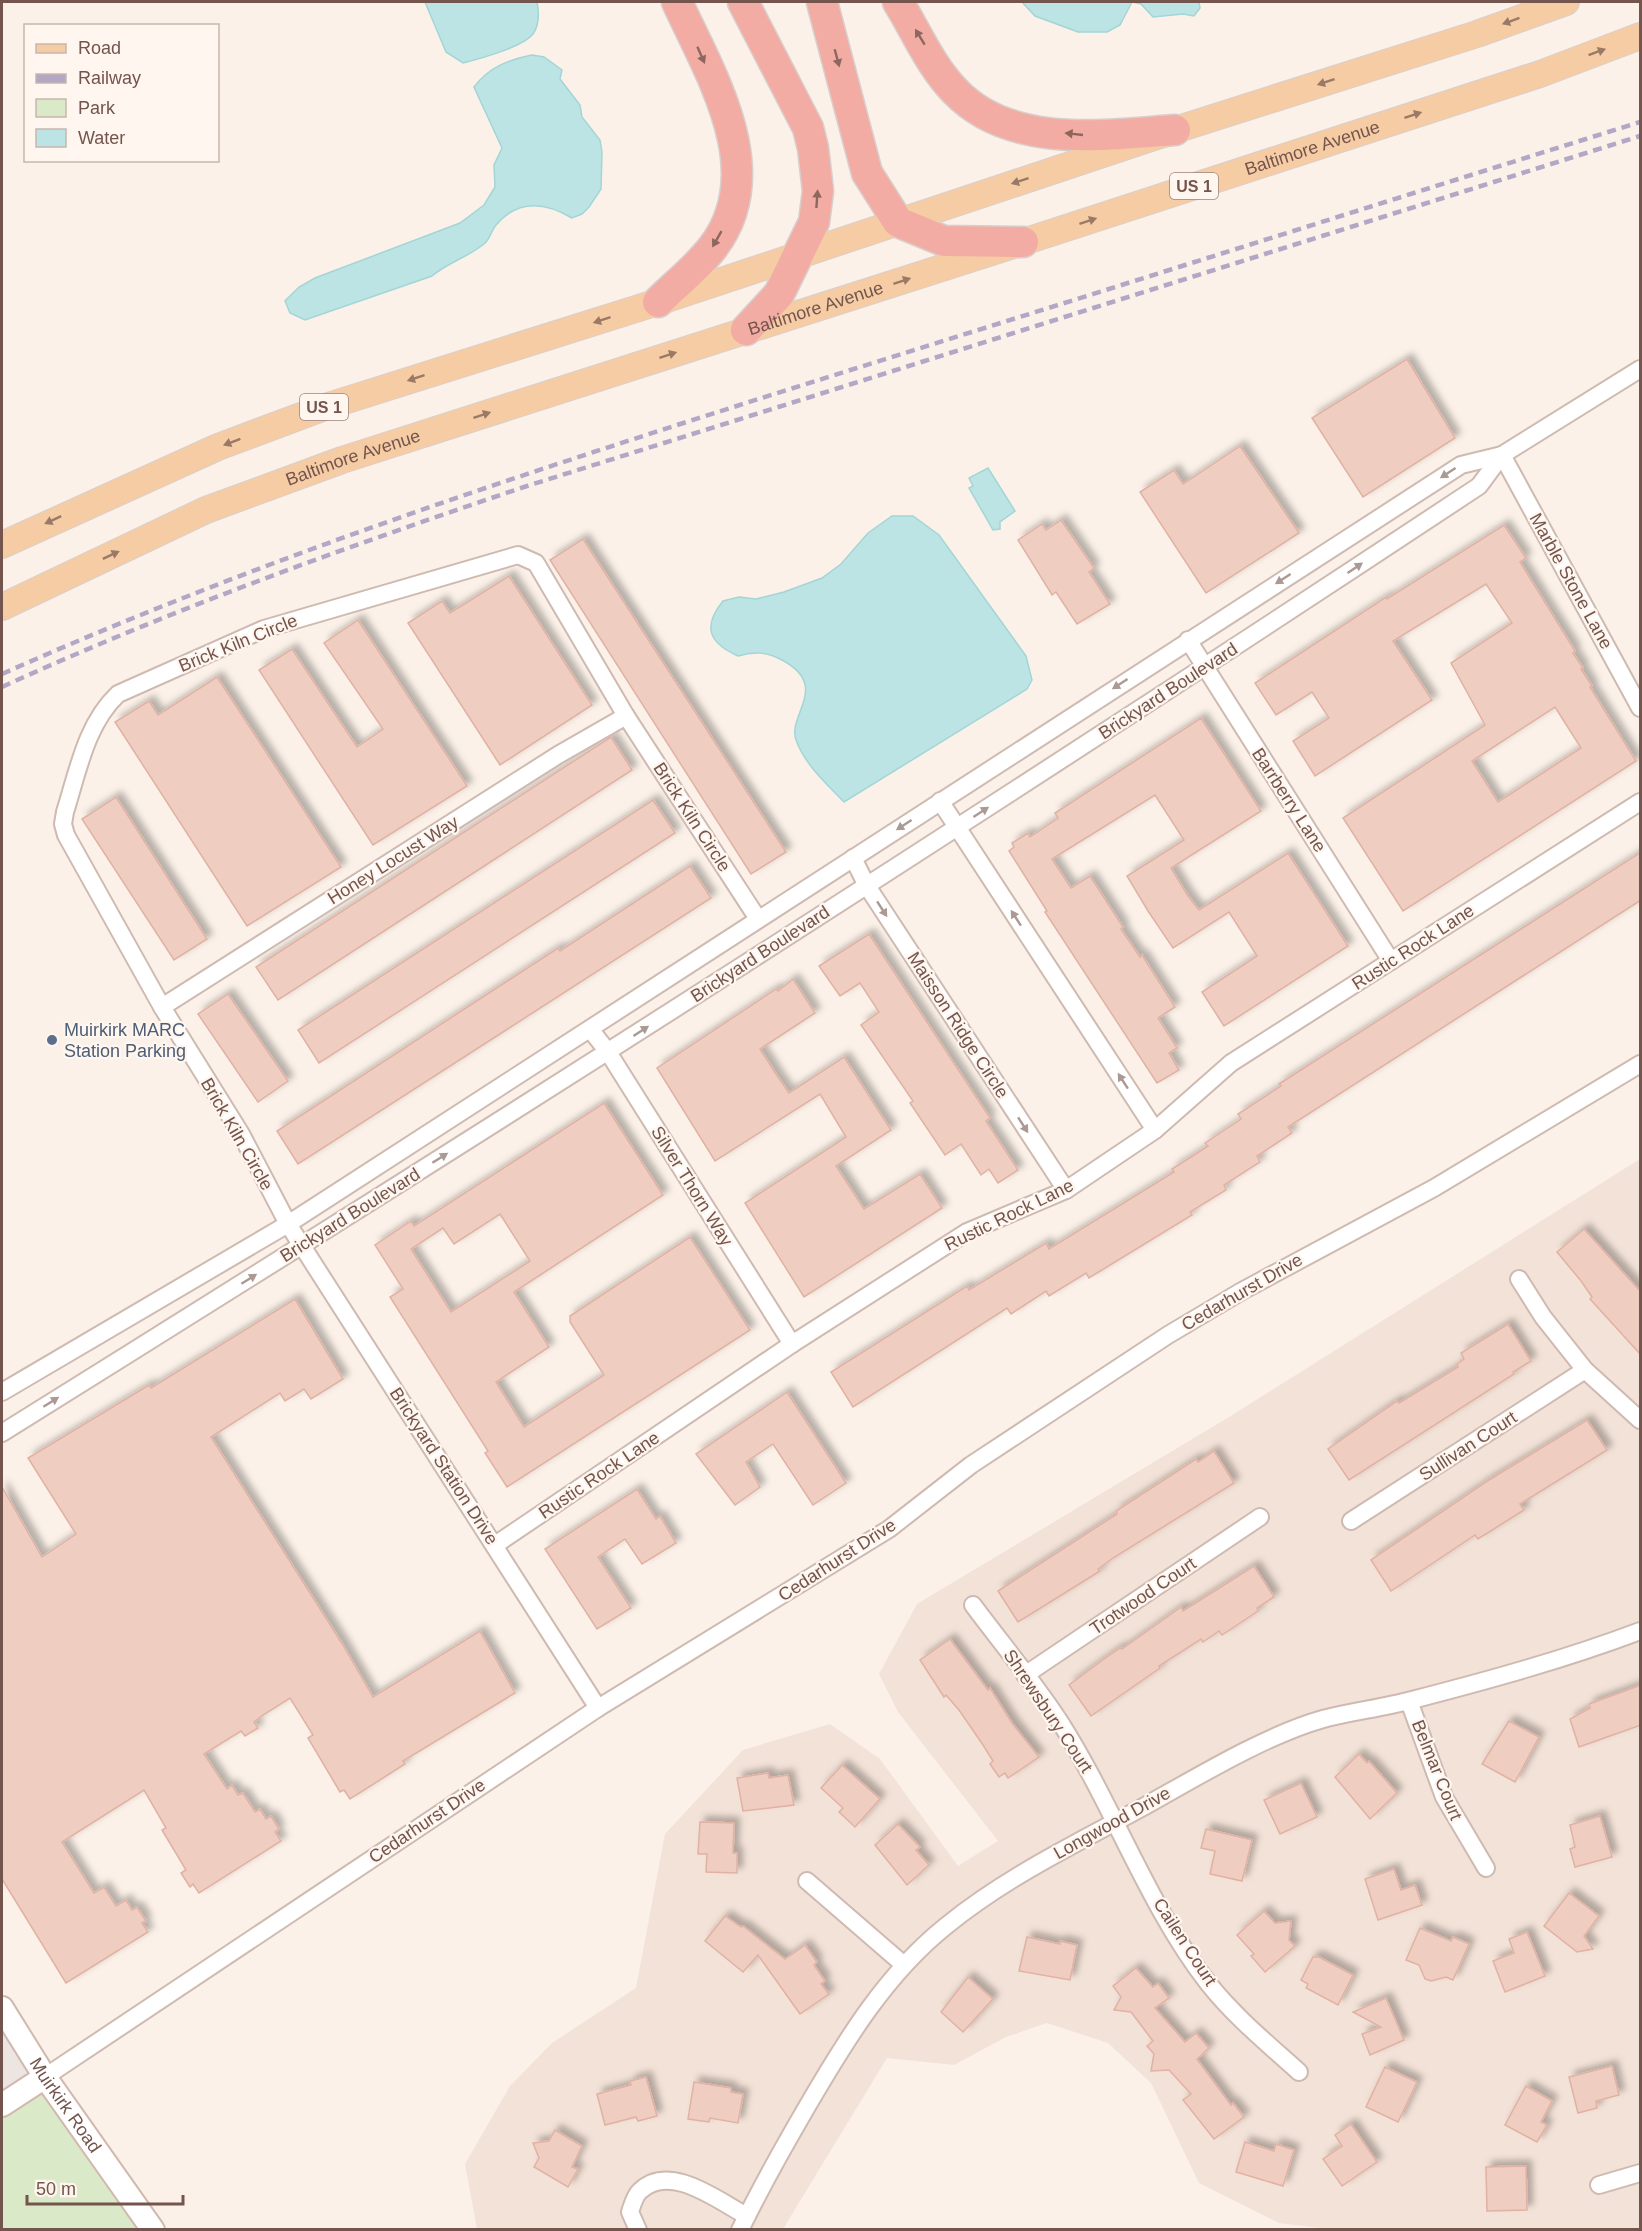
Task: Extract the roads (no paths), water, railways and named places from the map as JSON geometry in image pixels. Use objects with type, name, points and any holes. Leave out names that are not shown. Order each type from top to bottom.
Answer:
[{"type":"highway","points":[[658,302],[714,247],[729,216],[737,178],[735,143],[725,106],[677,2]]},
{"type":"highway","points":[[742,2],[808,128],[813,148],[818,191],[814,222],[779,294],[746,330]]},
{"type":"highway","points":[[822,2],[867,173],[898,222],[944,242],[1023,242]]},
{"type":"highway","points":[[898,2],[946,81],[967,102],[996,118],[1031,130],[1088,136],[1175,130]]},
{"type":"main road","name":"US 1","points":[[2,545],[208,452],[324,407],[658,302],[1175,130],[1477,34],[1566,2]]},
{"type":"main road","name":"Baltimore Avenue","points":[[2,607],[206,510],[342,460],[1539,74],[1641,36]]},
{"type":"main road","name":"Muirkirk Road","points":[[2,2008],[45,2077],[153,2229]]},
{"type":"main road","points":[[2,2106],[45,2077]]},
{"type":"street","name":"Brickyard Boulevard","points":[[2,1392],[288,1224],[1461,465],[1502,455],[1641,369]]},
{"type":"street","name":"Brickyard Boulevard","points":[[2,1433],[608,1052],[1205,668],[1479,486],[1502,455]]},
{"type":"street","name":"Marble Stone Lane","points":[[1502,455],[1641,708]]},
{"type":"street","name":"Brick Kiln Circle","points":[[288,1224],[241,1134],[162,1007],[66,835],[63,824],[94,723],[103,708],[118,694],[264,629],[518,555],[536,563],[626,716],[758,920]]},
{"type":"street","name":"Barrberry Lane","points":[[1188,640],[1391,961]]},
{"type":"street","name":"Honey Locust Way","points":[[162,1007],[558,755],[626,716]]},
{"type":"street","points":[[940,801],[1155,1130]]},
{"type":"street","name":"Rustic Rock Lane","points":[[495,1545],[792,1344],[967,1232],[1066,1190],[1155,1130],[1231,1063],[1641,802]]},
{"type":"street","name":"Maisson Ridge Circle","points":[[853,858],[867,886],[1066,1190]]},
{"type":"street","name":"Silver Thorn Way","points":[[590,1029],[608,1052],[792,1344]]},
{"type":"street","name":"Cedarhurst Drive","points":[[45,2077],[598,1708],[852,1553],[889,1528],[971,1465],[1168,1335],[1242,1291],[1434,1188],[1641,1064]]},
{"type":"street","name":"Brickyard Station Drive","points":[[288,1224],[598,1708]]},
{"type":"street","points":[[1519,1279],[1543,1317],[1585,1370],[1641,1420]]},
{"type":"street","name":"Sullivan Court","points":[[1351,1521],[1585,1370]]},
{"type":"street","name":"Trotwood Court","points":[[1025,1675],[1260,1518]]},
{"type":"street","name":"Shrewsbury Court","points":[[974,1605],[1059,1721],[1092,1776],[1114,1822]]},
{"type":"street","name":"Longwood Drive","points":[[744,2223],[838,2053],[904,1965],[944,1927],[976,1903],[1027,1870],[1213,1768],[1322,1719],[1409,1701],[1527,1669],[1641,1631]]},
{"type":"street","name":"Belmar Court","points":[[1409,1701],[1444,1797],[1486,1868]]},
{"type":"street","name":"Cailen Court","points":[[1114,1822],[1183,1946],[1209,1983],[1299,2072]]},
{"type":"street","points":[[807,1881],[904,1965]]},
{"type":"street","points":[[1599,2185],[1641,2173]]},
{"type":"street","points":[[638,2229],[630,2212],[639,2191],[660,2179],[682,2182],[744,2223]]},
{"type":"water","points":[[425,2],[537,2],[538,22],[528,39],[500,52],[463,63],[446,52]]},
{"type":"water","points":[[1022,2],[1132,2],[1120,25],[1107,32],[1078,32],[1035,16]]},
{"type":"water","points":[[1132,2],[1199,2],[1200,8],[1194,16],[1183,14],[1153,17],[1141,4]]},
{"type":"water","points":[[532,55],[544,57],[562,70],[560,79],[580,105],[582,117],[600,140],[601,189],[589,207],[582,214],[572,218],[542,206],[523,207],[504,217],[484,244],[432,276],[305,320],[290,313],[285,301],[299,287],[315,278],[460,223],[484,205],[495,187],[494,165],[502,148],[474,87],[486,74],[500,65]]},
{"type":"water","points":[[988,468],[1015,511],[1000,522],[1000,529],[993,530],[969,488],[973,486],[969,478]]},
{"type":"water","points":[[892,516],[913,516],[939,535],[1026,656],[1032,680],[1027,689],[844,802],[811,766],[796,740],[795,730],[806,690],[804,680],[796,670],[771,655],[750,653],[738,656],[720,646],[712,633],[712,619],[723,601],[739,597],[756,599],[784,592],[822,578],[841,564],[868,533]]},
{"type":"railway","points":[[2,674],[209,588],[418,511],[524,475],[1640,122]]},
{"type":"railway","points":[[2,687],[196,605],[527,486],[1640,136]]},
{"type":"place","name":"Muirkirk MARC Station Parking","points":[[52,1040]]}]
